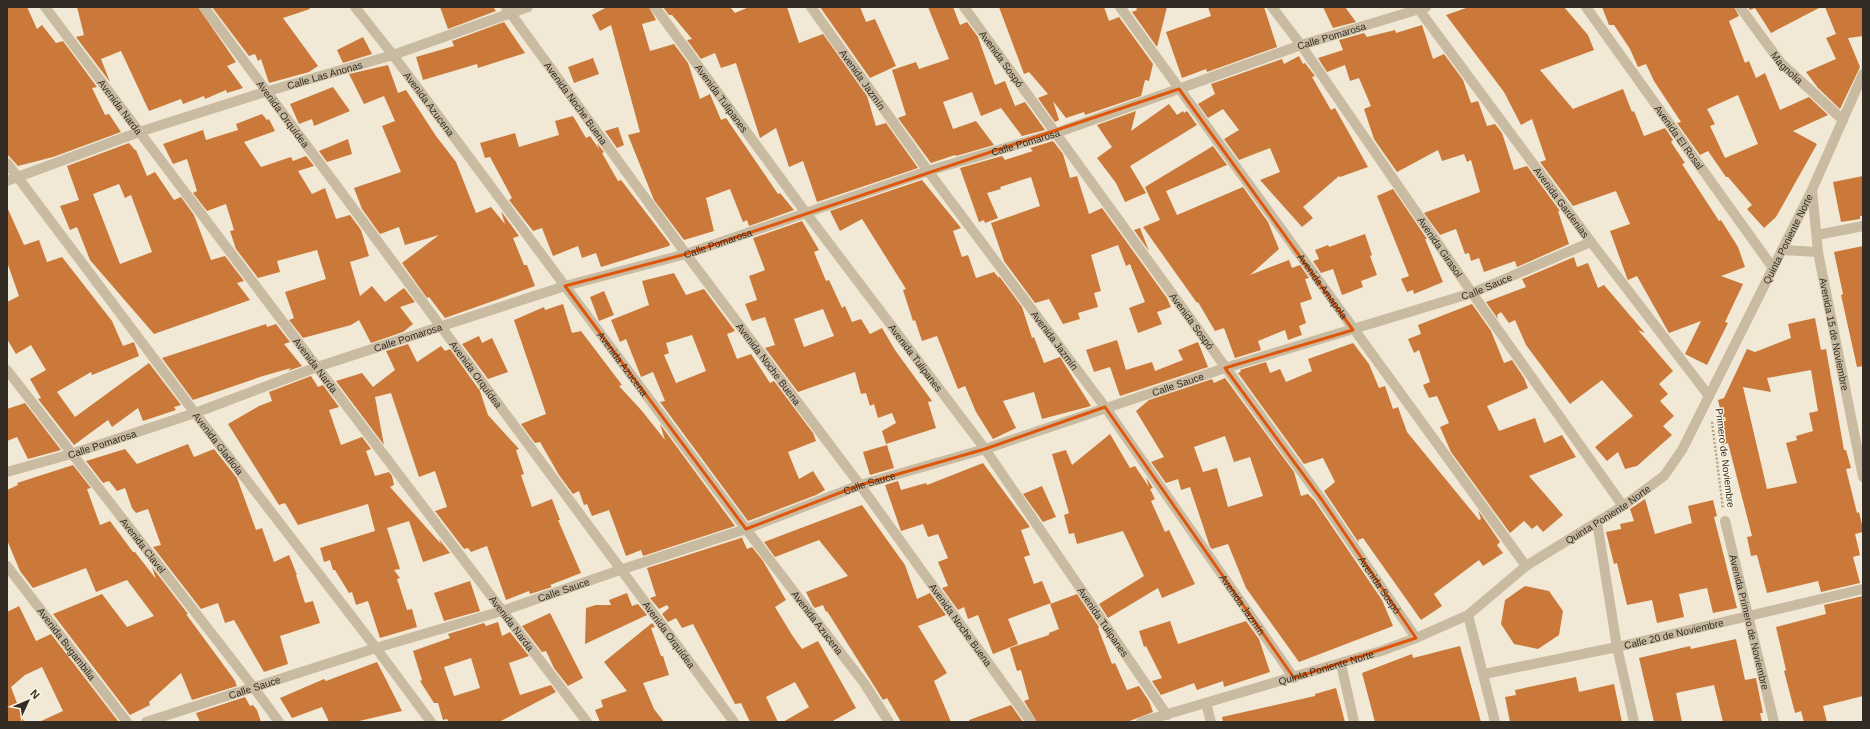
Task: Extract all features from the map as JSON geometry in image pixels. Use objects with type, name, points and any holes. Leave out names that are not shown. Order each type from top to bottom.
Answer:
[{"type":"street","name":"Avenida Narda","points":[[45,7],[316,367],[587,722]]},
{"type":"street","name":"Avenida Orquídea","points":[[204,7],[439,327],[734,722]]},
{"type":"street","name":"Avenida Azucena","points":[[354,7],[392,55],[746,529],[864,683],[889,722]]},
{"type":"street","name":"Calle Las Anonas","points":[[7,181],[139,132],[265,92],[392,55],[508,10],[528,7]]},
{"type":"street","name":"Avenida Tulipanes","points":[[654,7],[806,213],[985,449],[1167,715]]},
{"type":"street","name":"Avenida Jazmín","points":[[811,7],[928,171],[1105,407],[1294,678]]},
{"type":"street","name":"Avenida Sospó","points":[[964,7],[1322,500],[1416,638]]},
{"type":"street","name":"Avenida Amapola","points":[[1120,7],[1353,330],[1526,566]]},
{"type":"street","name":"Avenida Girasol","points":[[1272,7],[1301,45],[1472,293],[1623,506]]},
{"type":"street","name":"Avenida El Rosal","points":[[1586,7],[1773,268]]},
{"type":"street","name":"Magnolia","points":[[1740,7],[1781,63],[1842,120]]},
{"type":"street","name":"Calle Pomarosa","points":[[7,472],[71,454],[195,413],[316,367],[565,286],[686,254],[928,171],[1056,132],[1301,45],[1420,8]]},
{"type":"street","name":"Avenida Gardenias","points":[[1420,8],[1591,242],[1709,396]]},
{"type":"street","name":"Avenida Noche Buena","points":[[508,10],[686,254],[860,485],[1030,722]]},
{"type":"street","name":"Quinta Poniente Norte","points":[[1141,722],[1341,664],[1416,638],[1468,615],[1526,566],[1623,506],[1664,476],[1682,450],[1812,190],[1863,74]]},
{"type":"street","name":"Avenida Gladiola","points":[[7,163],[195,413],[376,648],[431,722]]},
{"type":"street","name":"Avenida 15 de Noviembre","points":[[1812,190],[1818,252],[1863,477]]},
{"type":"street","points":[[1817,235],[1863,226]]},
{"type":"street","name":"Calle Sauce","points":[[146,722],[376,648],[502,611],[620,570],[746,529],[860,485],[985,449],[1105,407],[1225,368],[1472,293],[1591,242]]},
{"type":"street","points":[[1782,250],[1818,252]]},
{"type":"street","name":"Avenida Clavel","points":[[7,370],[279,722]]},
{"type":"street","name":"Avenida Primero de Noviembre","points":[[1725,521],[1774,722]]},
{"type":"street","points":[[1597,522],[1617,647],[1634,722]]},
{"type":"street","name":"Avenida Bugambilia","points":[[7,566],[126,722]]},
{"type":"street","name":"Calle 20 de Noviembre","points":[[1484,674],[1617,647],[1863,590]]},
{"type":"street","points":[[1468,615],[1484,674],[1494,722]]},
{"type":"street","points":[[1341,664],[1354,722]]},
{"type":"street","points":[[1206,703],[1211,722]]},
{"type":"path","name":"Primero de Noviembre","points":[[1712,419],[1725,521]]},
{"type":"highlighted area","points":[[1179,89],[1353,330],[1225,368],[1322,500],[1416,638],[1294,678],[1105,407],[985,449],[860,485],[746,529],[565,286],[686,254]]},
{"type":"building","points":[[7,7],[27,7],[37,29],[42,25],[56,43],[63,41],[97,87],[92,88],[105,115],[109,114],[121,132],[53,157],[18,166],[7,154]]},
{"type":"building","points":[[77,7],[198,7],[236,62],[227,66],[243,88],[227,93],[226,90],[205,99],[204,96],[183,104],[181,99],[149,111],[121,51],[101,59],[110,82],[76,37],[84,35]]},
{"type":"building","points":[[212,7],[309,7],[310,9],[283,18],[318,66],[309,72],[269,83],[261,59],[258,61],[255,54],[249,56]]},
{"type":"building","points":[[440,7],[493,7],[496,11],[448,29]]},
{"type":"building","points":[[607,7],[649,7],[656,20],[642,24],[650,51],[674,44],[688,63],[700,99],[710,94],[721,120],[726,118],[778,194],[780,193],[794,210],[749,226],[747,220],[743,222],[730,189],[706,198],[714,231],[684,240],[654,200],[628,135],[640,132],[611,25],[600,31],[592,15]]},
{"type":"building","points":[[663,7],[730,7],[735,13],[749,7],[787,7],[799,43],[823,34],[867,96],[876,126],[886,123],[918,168],[817,202],[803,161],[789,167],[776,128],[760,138],[736,63],[721,68],[715,53],[701,59],[687,40],[692,39],[672,15],[669,15]]},
{"type":"building","points":[[820,7],[860,7],[866,22],[875,19],[896,66],[870,78]]},
{"type":"building","points":[[928,7],[953,7],[960,25],[967,22],[978,37],[995,85],[1005,81],[1015,106],[1025,102],[1045,130],[1022,136],[1001,108],[981,116],[972,92],[943,102],[953,129],[976,121],[994,145],[931,163],[898,118],[906,115],[892,70],[916,62],[919,69],[949,59]]},
{"type":"building","points":[[999,7],[1104,7],[1109,21],[1119,17],[1153,64],[1149,81],[1145,80],[1141,96],[1085,115],[1084,112],[1066,118],[1053,101],[1059,120],[1055,122],[1038,98],[1048,94],[1029,72],[1024,74]]},
{"type":"building","points":[[1136,7],[1167,7],[1157,47],[1132,12],[1137,10]]},
{"type":"building","points":[[1208,7],[1264,7],[1277,47],[1207,72],[1206,69],[1182,78],[1166,32],[1211,16]]},
{"type":"building","points":[[1323,7],[1345,7],[1356,22],[1333,28]]},
{"type":"building","points":[[1469,7],[1564,7],[1588,35],[1594,50],[1540,70],[1573,109],[1623,89],[1644,136],[1665,128],[1673,140],[1671,142],[1685,163],[1682,164],[1719,221],[1721,220],[1738,247],[1745,267],[1721,276],[1743,284],[1725,322],[1728,323],[1707,365],[1685,354],[1701,321],[1669,333],[1637,276],[1628,280],[1610,231],[1630,224],[1616,191],[1573,206],[1540,162],[1546,160],[1532,119],[1521,125],[1504,92],[1446,15]]},
{"type":"building","points":[[1602,7],[1734,7],[1739,16],[1729,21],[1745,63],[1749,61],[1756,78],[1765,73],[1780,110],[1809,97],[1828,115],[1793,131],[1817,144],[1776,217],[1764,228],[1747,209],[1752,205],[1728,177],[1726,177],[1708,151],[1700,155],[1677,123],[1681,122],[1654,81],[1646,64],[1638,67],[1630,49],[1614,25],[1609,25]],"holes":[[[1738,95],[1758,144],[1725,158],[1710,126],[1715,124],[1707,109]]]},
{"type":"building","points":[[1748,7],[1821,7],[1771,33],[1755,8],[1750,10]]},
{"type":"building","points":[[1825,7],[1863,7],[1863,36],[1848,38],[1860,67],[1840,109],[1818,88],[1806,72],[1836,59],[1826,38],[1836,34]]},
{"type":"building","points":[[504,22],[525,53],[478,68],[477,64],[423,80],[416,57],[454,46],[452,41]]},
{"type":"building","points":[[1422,25],[1433,59],[1444,54],[1463,80],[1471,103],[1478,101],[1487,126],[1495,124],[1502,133],[1514,170],[1527,166],[1560,211],[1558,211],[1569,244],[1517,267],[1515,261],[1484,272],[1479,258],[1471,261],[1469,253],[1465,254],[1456,229],[1440,235],[1424,213],[1480,192],[1471,160],[1467,162],[1464,154],[1442,161],[1438,150],[1397,172],[1374,139],[1364,109],[1371,106],[1359,78],[1350,81],[1345,65],[1327,72],[1318,58],[1343,50],[1339,40],[1364,33],[1367,37],[1395,30],[1396,33]]},
{"type":"building","points":[[363,37],[372,54],[343,63],[337,50]]},
{"type":"building","points":[[1299,56],[1303,64],[1305,63],[1315,76],[1312,77],[1331,110],[1335,108],[1368,167],[1340,177],[1339,176],[1303,207],[1313,218],[1302,227],[1260,180],[1280,172],[1270,148],[1239,160],[1224,139],[1239,130],[1223,109],[1208,118],[1198,104],[1215,94],[1211,84],[1282,59],[1284,64]]},
{"type":"building","points":[[593,58],[599,74],[574,83],[568,67]]},
{"type":"building","points":[[388,65],[398,93],[406,90],[436,136],[456,162],[476,213],[491,207],[505,224],[501,211],[519,236],[513,238],[524,265],[527,265],[535,286],[445,318],[429,297],[427,298],[402,263],[439,235],[405,245],[399,227],[380,234],[362,209],[354,188],[401,172],[382,126],[395,121],[384,96],[364,104],[349,74]]},
{"type":"building","points":[[333,87],[350,111],[314,126],[312,119],[299,124],[290,104]]},
{"type":"building","points":[[1169,104],[1177,115],[1183,111],[1184,113],[1187,111],[1197,125],[1130,166],[1146,193],[1125,202],[1116,183],[1097,158],[1112,147],[1097,125],[1136,111],[1131,131]]},
{"type":"building","points":[[262,114],[267,120],[269,119],[275,131],[244,142],[261,167],[291,157],[293,161],[306,156],[314,166],[298,171],[312,194],[325,188],[336,219],[350,215],[361,230],[369,256],[350,262],[360,296],[372,286],[385,302],[404,288],[415,302],[400,307],[413,324],[403,332],[371,343],[359,320],[351,325],[303,338],[289,320],[294,318],[285,292],[326,279],[317,250],[277,261],[280,272],[258,278],[236,249],[230,231],[234,230],[226,204],[207,211],[193,193],[197,191],[187,159],[173,164],[163,144],[203,130],[206,140],[238,130],[236,124]]},
{"type":"building","points":[[573,116],[586,138],[590,136],[599,149],[597,143],[604,152],[602,153],[618,181],[621,180],[670,244],[669,246],[601,267],[596,253],[582,258],[578,246],[553,256],[542,228],[533,231],[509,200],[512,198],[490,157],[485,158],[480,143],[515,133],[519,147],[559,135],[555,121]]},
{"type":"building","points":[[618,127],[624,145],[617,148],[605,131]]},
{"type":"building","points":[[348,139],[352,154],[327,162],[319,151]]},
{"type":"building","points":[[1053,141],[1063,154],[1070,178],[1077,176],[1089,214],[1102,208],[1167,298],[1171,307],[1157,312],[1162,324],[1138,333],[1129,308],[1145,302],[1130,264],[1126,266],[1118,245],[1091,255],[1101,291],[1094,293],[1098,307],[1078,313],[1080,319],[1063,324],[1049,299],[1035,303],[1004,261],[991,223],[1040,206],[1031,177],[987,193],[998,218],[985,223],[984,220],[979,222],[960,168],[1002,156],[1005,160],[1033,151],[1030,148]]},
{"type":"building","points":[[129,143],[136,150],[147,176],[155,172],[174,200],[181,197],[194,215],[211,260],[225,256],[244,281],[237,283],[250,300],[154,334],[90,260],[77,227],[70,230],[60,206],[79,200],[67,166]],"holes":[[[119,184],[125,198],[131,195],[152,252],[120,264],[93,194]]]},
{"type":"building","points":[[1213,146],[1227,165],[1166,191],[1177,215],[1243,187],[1268,222],[1279,249],[1250,275],[1289,260],[1292,268],[1300,265],[1309,278],[1305,279],[1312,299],[1300,303],[1306,323],[1299,326],[1302,335],[1288,340],[1285,330],[1258,341],[1261,350],[1235,358],[1224,328],[1215,331],[1198,302],[1197,303],[1143,227],[1160,220],[1145,187]]},
{"type":"building","points":[[1863,176],[1863,216],[1860,216],[1860,219],[1841,222],[1833,182]]},
{"type":"building","points":[[922,180],[961,228],[953,231],[962,257],[968,255],[976,278],[994,272],[999,278],[999,276],[1022,307],[1032,338],[1034,337],[1044,363],[1060,357],[1091,406],[1042,419],[1034,392],[1003,401],[1016,428],[993,439],[976,412],[965,386],[958,389],[937,336],[922,341],[915,320],[913,321],[903,290],[906,289],[862,219],[840,231],[830,211]]},
{"type":"building","points":[[1393,189],[1427,239],[1425,239],[1443,282],[1414,294],[1413,290],[1407,292],[1401,279],[1409,276],[1377,196]]},
{"type":"building","points":[[7,207],[24,245],[39,240],[47,262],[62,257],[112,321],[123,346],[134,342],[139,356],[92,375],[91,372],[57,392],[75,417],[149,363],[181,405],[174,407],[176,410],[143,421],[138,408],[112,427],[108,420],[74,445],[38,399],[41,398],[30,379],[46,370],[31,345],[16,354],[7,339],[7,302],[19,296],[7,262]]},
{"type":"building","points":[[802,221],[819,250],[814,252],[826,281],[829,280],[842,308],[845,306],[852,322],[861,319],[870,334],[882,328],[895,350],[932,401],[928,402],[936,428],[886,444],[882,431],[896,423],[892,413],[878,418],[874,404],[870,406],[866,393],[861,394],[855,372],[798,392],[765,348],[775,345],[765,317],[752,321],[745,304],[757,300],[749,276],[765,270],[753,238]],"holes":[[[823,309],[834,336],[804,347],[794,319]]]},
{"type":"building","points":[[1140,228],[1149,251],[1134,230]]},
{"type":"building","points":[[1365,234],[1372,255],[1370,256],[1377,275],[1361,281],[1363,287],[1342,295],[1333,269],[1321,273],[1313,261],[1319,259],[1315,250],[1328,245],[1329,247]]},
{"type":"building","points":[[1863,246],[1863,366],[1857,367],[1841,295],[1843,294],[1834,252]]},
{"type":"building","points":[[1574,257],[1577,267],[1588,263],[1598,288],[1604,285],[1645,333],[1638,330],[1673,371],[1659,384],[1668,394],[1660,401],[1674,416],[1663,426],[1672,435],[1637,466],[1625,469],[1618,452],[1607,461],[1595,447],[1633,416],[1602,380],[1570,404],[1526,345],[1515,320],[1509,323],[1501,312],[1497,315],[1498,319],[1486,302],[1526,287],[1522,279]]},
{"type":"building","points":[[674,273],[686,295],[704,289],[735,331],[727,334],[737,359],[751,354],[770,383],[774,381],[813,433],[816,441],[788,452],[799,479],[813,471],[825,490],[816,495],[748,521],[660,402],[665,401],[653,372],[641,377],[626,339],[620,342],[611,320],[649,305],[642,281]],"holes":[[[692,335],[706,371],[676,383],[664,355],[669,353],[666,343]]]},
{"type":"building","points":[[604,291],[614,315],[599,321],[590,297]]},
{"type":"building","points":[[563,304],[572,333],[581,331],[622,385],[619,386],[642,411],[665,440],[660,424],[735,526],[643,556],[641,550],[626,556],[609,510],[592,516],[587,504],[584,505],[579,491],[573,494],[559,475],[540,442],[535,443],[521,424],[546,414],[514,320],[544,307],[545,310]]},
{"type":"building","points":[[1472,304],[1491,331],[1504,363],[1512,360],[1524,378],[1528,388],[1487,406],[1499,431],[1535,418],[1544,443],[1562,435],[1576,457],[1529,476],[1563,515],[1543,532],[1537,525],[1532,529],[1524,521],[1510,533],[1451,452],[1440,427],[1449,423],[1437,396],[1429,398],[1423,385],[1430,382],[1419,350],[1414,353],[1408,339],[1421,334],[1418,325]]},
{"type":"building","points":[[1815,318],[1821,350],[1826,349],[1844,450],[1846,450],[1851,468],[1846,469],[1857,513],[1859,512],[1863,529],[1863,532],[1855,534],[1860,555],[1853,557],[1860,583],[1821,592],[1818,581],[1767,593],[1757,555],[1751,556],[1747,537],[1752,536],[1728,443],[1722,445],[1716,422],[1723,421],[1718,400],[1724,398],[1747,349],[1755,352],[1791,338],[1788,324]],"holes":[[[1811,370],[1818,411],[1809,413],[1813,431],[1796,436],[1797,440],[1786,443],[1797,483],[1767,489],[1743,387],[1771,392],[1767,378]]]},
{"type":"building","points":[[266,324],[267,327],[276,324],[290,342],[284,344],[302,366],[288,371],[291,368],[263,376],[193,400],[162,358]]},
{"type":"building","points":[[479,336],[482,343],[492,338],[508,372],[488,379],[462,344]]},
{"type":"building","points":[[1117,340],[1126,370],[1152,362],[1155,371],[1183,360],[1178,350],[1198,342],[1208,367],[1120,396],[1110,367],[1094,372],[1086,350]]},
{"type":"building","points":[[1353,343],[1369,364],[1379,388],[1385,386],[1393,409],[1398,407],[1407,432],[1479,520],[1481,519],[1478,510],[1500,542],[1497,545],[1503,553],[1483,566],[1479,560],[1434,594],[1442,606],[1421,620],[1363,538],[1358,540],[1359,543],[1324,491],[1335,482],[1323,458],[1304,464],[1238,373],[1241,372],[1240,370],[1266,362],[1270,373],[1280,369],[1286,382],[1312,371],[1308,359]]},
{"type":"building","points":[[408,344],[417,362],[441,346],[445,351],[450,349],[480,391],[488,415],[519,449],[516,450],[524,474],[521,475],[532,507],[552,499],[560,520],[558,520],[581,573],[550,585],[552,587],[530,594],[529,591],[506,600],[487,546],[471,552],[468,548],[464,549],[435,511],[447,507],[435,471],[419,477],[391,393],[375,397],[384,445],[336,381],[362,373],[373,387],[395,370],[386,351]]},
{"type":"building","points":[[311,376],[318,387],[323,385],[339,407],[329,410],[341,445],[362,437],[371,449],[366,451],[375,476],[389,472],[392,476],[394,485],[390,487],[441,544],[439,539],[450,553],[423,562],[409,521],[387,528],[400,569],[394,570],[400,578],[397,579],[407,610],[412,609],[417,627],[380,638],[368,601],[356,605],[352,592],[349,593],[335,570],[333,570],[330,560],[324,562],[320,548],[375,531],[368,504],[298,525],[285,503],[279,505],[228,424],[259,406],[272,401],[269,392]]},
{"type":"building","points":[[1225,378],[1294,472],[1301,496],[1308,494],[1314,500],[1382,600],[1393,626],[1299,662],[1246,588],[1228,544],[1212,549],[1210,547],[1190,487],[1181,490],[1178,479],[1166,483],[1151,462],[1164,457],[1136,411],[1149,400],[1212,379],[1214,383]],"holes":[[[1225,436],[1234,462],[1250,457],[1263,496],[1228,507],[1217,468],[1203,472],[1194,447]]]},
{"type":"building","points":[[25,403],[61,450],[28,459],[17,437],[7,441],[7,409]]},
{"type":"building","points":[[1110,434],[1130,468],[1135,466],[1149,487],[1146,477],[1153,488],[1150,489],[1155,499],[1151,501],[1165,532],[1169,530],[1195,584],[1162,598],[1158,588],[1108,618],[1099,604],[1144,576],[1123,531],[1077,544],[1074,533],[1069,534],[1064,515],[1069,513],[1052,454],[1066,450],[1072,465]]},
{"type":"building","points":[[188,444],[194,457],[214,449],[237,478],[256,530],[262,528],[274,562],[289,555],[297,575],[305,603],[313,601],[320,623],[280,636],[288,664],[264,672],[234,620],[225,623],[218,603],[201,609],[153,547],[161,545],[148,509],[136,513],[132,508],[125,488],[117,491],[109,481],[103,483],[86,461],[125,449],[137,464]]},
{"type":"building","points":[[887,445],[894,468],[870,475],[863,452]]},
{"type":"building","points":[[983,463],[1030,527],[1021,530],[1030,555],[1024,557],[1034,584],[1042,581],[1051,603],[1008,619],[1018,644],[993,654],[978,615],[968,619],[964,607],[958,610],[942,588],[948,586],[938,562],[948,558],[938,534],[928,537],[923,524],[901,531],[885,485],[898,481],[901,490],[926,483],[927,485]]},
{"type":"building","points":[[73,465],[91,488],[87,489],[100,525],[110,521],[133,552],[135,552],[156,579],[152,567],[188,614],[186,614],[236,682],[237,686],[192,700],[181,673],[149,702],[150,705],[130,715],[53,614],[102,594],[127,627],[154,616],[127,580],[96,592],[86,568],[33,588],[20,571],[7,540],[7,490],[18,485],[17,483]]},
{"type":"building","points":[[1042,486],[1056,517],[1043,522],[1023,494]]},
{"type":"building","points":[[1645,499],[1655,534],[1692,523],[1688,506],[1713,500],[1717,516],[1714,517],[1737,608],[1713,613],[1707,588],[1679,594],[1684,617],[1657,623],[1652,600],[1627,605],[1617,563],[1614,564],[1606,532],[1621,529],[1620,524],[1634,521],[1630,509]]},
{"type":"building","points":[[862,505],[905,565],[917,599],[930,593],[946,615],[918,626],[947,673],[934,681],[951,722],[901,722],[887,698],[883,700],[827,611],[826,612],[823,605],[815,608],[813,606],[806,592],[848,576],[819,540],[775,557],[764,542]]},
{"type":"building","points":[[744,537],[742,538],[747,549],[752,547],[763,561],[786,600],[775,607],[792,635],[802,649],[818,641],[856,708],[831,722],[783,722],[809,707],[795,682],[766,697],[778,722],[750,722],[741,703],[735,704],[693,624],[682,628],[676,618],[668,622],[662,614],[669,608],[667,605],[659,609],[650,598],[656,596],[647,568]]},
{"type":"building","points":[[470,581],[480,611],[444,621],[434,593]]},
{"type":"building","points":[[1525,586],[1549,591],[1563,611],[1559,635],[1538,649],[1514,644],[1501,624],[1505,600]]},
{"type":"building","points":[[627,593],[632,606],[638,604],[647,615],[585,644],[586,608],[596,605],[611,605],[609,600]]},
{"type":"building","points":[[1077,594],[1099,627],[1098,628],[1112,664],[1115,663],[1127,690],[1139,686],[1149,701],[1153,712],[1127,722],[1037,722],[1024,701],[1029,699],[1021,670],[1017,671],[1010,648],[1049,635],[1049,633],[1059,629],[1050,604]]},
{"type":"building","points":[[1863,596],[1863,696],[1823,706],[1827,722],[1804,722],[1801,711],[1795,713],[1784,671],[1786,670],[1776,627],[1826,614],[1824,605]]},
{"type":"building","points":[[19,606],[36,641],[51,634],[118,721],[39,722],[63,711],[42,667],[25,675],[11,687],[24,722],[7,722],[7,612]]},
{"type":"building","points":[[550,613],[583,678],[568,686],[554,668],[546,651],[542,652],[522,626]]},
{"type":"building","points":[[1170,621],[1178,644],[1246,621],[1259,639],[1270,672],[1224,687],[1223,681],[1197,690],[1194,683],[1161,695],[1152,681],[1162,678],[1146,646],[1144,647],[1139,631]]},
{"type":"building","points":[[498,622],[502,636],[510,632],[529,656],[509,663],[520,695],[551,685],[556,692],[499,722],[449,722],[447,719],[443,720],[438,703],[434,703],[420,681],[422,680],[413,651],[450,638],[448,634],[484,623],[486,626]],"holes":[[[471,658],[480,688],[454,696],[444,667]]]},
{"type":"building","points":[[652,623],[655,627],[651,628],[669,675],[643,683],[654,709],[664,722],[600,722],[595,710],[603,707],[601,700],[627,691],[604,662]]},
{"type":"building","points":[[1736,639],[1745,680],[1756,678],[1763,713],[1760,713],[1762,722],[1723,722],[1714,685],[1676,693],[1682,722],[1654,722],[1639,658],[1690,646],[1691,649]]},
{"type":"building","points":[[1460,646],[1481,722],[1375,722],[1362,673],[1412,654],[1413,658]]},
{"type":"building","points":[[377,662],[402,711],[355,722],[329,722],[322,707],[292,718],[280,698],[324,679],[326,681]]},
{"type":"building","points":[[1576,677],[1579,692],[1614,684],[1622,722],[1510,722],[1505,697],[1516,695],[1515,690]]},
{"type":"building","points":[[1336,688],[1345,722],[1223,722],[1222,717],[1315,696],[1315,694]]},
{"type":"building","points":[[245,697],[250,706],[253,705],[257,710],[261,722],[200,722],[196,713]]},
{"type":"building","points":[[1011,705],[1023,722],[969,722],[969,720]]}]
